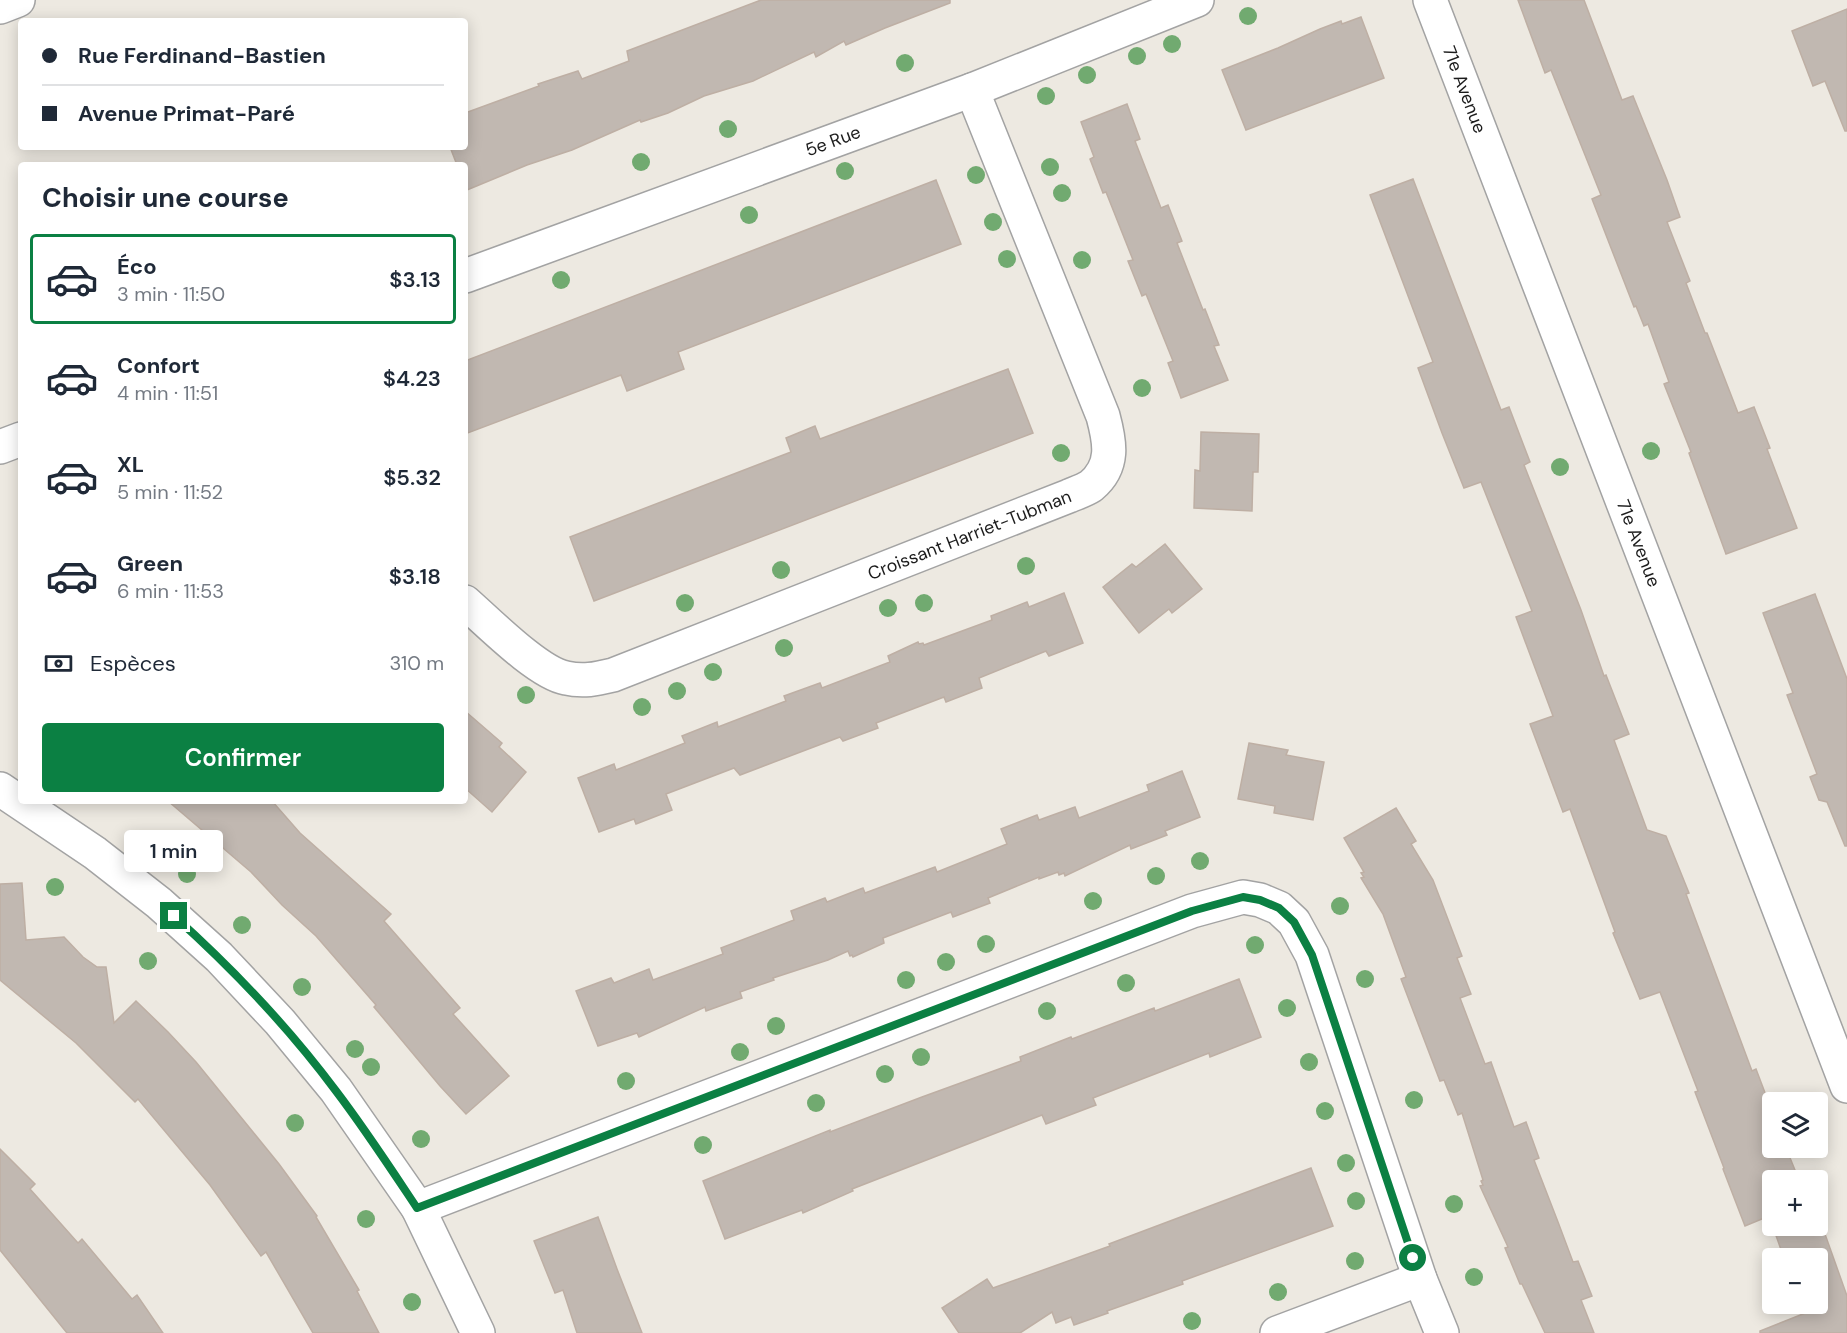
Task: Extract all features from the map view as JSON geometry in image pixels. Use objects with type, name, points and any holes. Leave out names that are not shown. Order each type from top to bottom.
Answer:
[{"type":"street","points":[[0,7],[18,0]]},
{"type":"street","name":"5e Rue","points":[[468,275],[972,90],[1197,0]]},
{"type":"street","name":"71e Avenue","points":[[1430,0],[1847,1086]]},
{"type":"street","name":"Croissant Harriet-Tubman","points":[[468,605],[536,663],[564,678],[588,681],[624,671],[1091,486],[1106,467],[1110,442],[1103,416],[972,90]]},
{"type":"street","points":[[0,447],[18,440]]},
{"type":"street","points":[[0,789],[18,801]]},
{"type":"street","points":[[22,804],[85,846],[159,903],[219,957],[280,1022],[336,1090],[417,1208],[478,1333]]},
{"type":"street","points":[[417,1208],[1192,911],[1243,897],[1260,900],[1279,908],[1294,922],[1312,955],[1420,1280],[1442,1333]]},
{"type":"street","points":[[1277,1333],[1420,1280]]},
{"type":"building","points":[[761,0],[950,0],[950,3],[846,45],[844,41],[816,57],[814,52],[753,81],[704,96],[668,113],[641,122],[640,120],[572,150],[527,165],[468,190],[468,162],[456,162],[451,150],[468,150],[468,112],[578,71],[582,79],[629,61],[627,51]]},
{"type":"building","points":[[1518,0],[1584,0],[1622,100],[1633,96],[1667,180],[1680,217],[1667,222],[1690,281],[1686,283],[1705,333],[1707,333],[1738,413],[1754,407],[1770,448],[1767,449],[1797,528],[1726,554],[1689,453],[1691,452],[1664,384],[1669,382],[1648,324],[1644,326],[1636,306],[1634,307],[1592,199],[1601,195],[1551,70],[1545,73]]},
{"type":"building","points":[[1847,9],[1847,131],[1845,131],[1825,81],[1813,86],[1792,31]]},
{"type":"building","points":[[1361,17],[1384,78],[1246,130],[1222,70],[1320,29]]},
{"type":"building","points":[[1127,104],[1140,139],[1135,141],[1161,208],[1168,205],[1182,241],[1177,243],[1219,345],[1214,346],[1228,380],[1181,398],[1168,363],[1173,361],[1146,294],[1142,296],[1128,261],[1133,260],[1090,159],[1094,157],[1081,122]]},
{"type":"building","points":[[1413,179],[1501,410],[1509,407],[1530,462],[1524,465],[1581,610],[1604,676],[1606,675],[1629,734],[1614,740],[1647,830],[1666,836],[1689,893],[1686,894],[1752,1071],[1756,1069],[1765,1092],[1762,1092],[1762,1158],[1790,1158],[1795,1170],[1762,1170],[1762,1219],[1745,1226],[1695,1092],[1698,1091],[1660,992],[1640,999],[1613,933],[1615,932],[1570,809],[1563,812],[1530,724],[1553,716],[1516,617],[1532,611],[1481,482],[1464,488],[1442,433],[1418,368],[1433,362],[1370,195]]},
{"type":"building","points":[[936,180],[961,244],[678,352],[684,369],[627,391],[621,375],[468,433],[468,360]]},
{"type":"building","points":[[1008,369],[1033,433],[594,601],[570,537],[791,452],[786,438],[815,426],[820,439]]},
{"type":"building","points":[[1201,432],[1259,434],[1258,472],[1253,472],[1252,511],[1194,508],[1195,470],[1200,471]]},
{"type":"building","points":[[1165,544],[1202,589],[1172,613],[1169,609],[1139,633],[1103,587],[1132,564],[1136,567]]},
{"type":"building","points":[[1064,593],[1083,643],[1049,656],[1046,651],[979,678],[982,688],[946,702],[944,697],[876,723],[878,728],[843,741],[840,737],[740,775],[734,768],[666,794],[672,810],[636,824],[634,819],[599,832],[578,778],[614,764],[616,770],[685,743],[682,736],[717,722],[718,727],[786,701],[784,696],[820,683],[822,688],[890,662],[888,656],[918,642],[924,645],[992,620],[991,616],[1027,602],[1029,607]]},
{"type":"building","points":[[1815,594],[1847,679],[1847,846],[1845,846],[1827,802],[1819,800],[1810,777],[1817,774],[1787,695],[1793,693],[1763,613]]},
{"type":"building","points":[[468,714],[502,743],[499,747],[526,772],[492,812],[468,791]]},
{"type":"building","points":[[1249,743],[1288,750],[1286,755],[1324,762],[1313,820],[1274,813],[1275,806],[1238,799]]},
{"type":"building","points":[[1182,771],[1200,817],[1165,831],[1167,835],[1131,849],[1130,845],[1065,876],[1064,873],[1059,875],[1058,872],[1039,879],[1039,877],[988,898],[990,903],[953,917],[951,912],[883,938],[884,943],[853,957],[848,951],[773,978],[774,980],[740,992],[742,998],[706,1011],[705,1007],[639,1037],[637,1033],[598,1046],[576,991],[611,978],[614,983],[649,969],[653,980],[723,954],[721,948],[794,920],[791,911],[825,898],[827,902],[863,888],[865,893],[935,867],[937,872],[1007,844],[1001,829],[1037,815],[1039,820],[1075,807],[1079,818],[1149,791],[1147,785]]},
{"type":"building","points":[[172,804],[275,804],[300,833],[391,914],[384,921],[460,1008],[453,1014],[509,1076],[466,1114],[440,1086],[374,1007],[376,1005],[316,936],[251,872]]},
{"type":"building","points":[[1396,808],[1416,841],[1411,844],[1433,880],[1462,956],[1457,958],[1471,994],[1460,998],[1485,1064],[1491,1062],[1514,1127],[1526,1122],[1539,1158],[1534,1160],[1573,1262],[1578,1261],[1592,1296],[1581,1300],[1594,1333],[1545,1333],[1520,1284],[1505,1248],[1508,1247],[1480,1186],[1483,1185],[1481,1181],[1483,1180],[1462,1113],[1458,1115],[1444,1080],[1440,1081],[1401,979],[1406,977],[1383,914],[1361,878],[1364,877],[1361,873],[1364,872],[1344,838]]},
{"type":"building","points":[[22,883],[26,940],[64,937],[83,957],[97,967],[106,967],[114,1023],[136,1001],[196,1062],[279,1164],[317,1216],[359,1290],[357,1291],[379,1333],[313,1333],[266,1252],[261,1256],[210,1185],[138,1099],[135,1102],[76,1043],[0,980],[0,884]]},
{"type":"building","points":[[1239,979],[1261,1037],[1210,1057],[1209,1053],[1093,1098],[1096,1105],[1046,1124],[1042,1115],[852,1189],[853,1191],[803,1213],[802,1210],[725,1239],[703,1181],[830,1130],[830,1132],[1021,1061],[1020,1057],[1071,1037],[1072,1039],[1154,1008],[1155,1011]]},
{"type":"building","points":[[0,1149],[35,1184],[30,1189],[78,1243],[82,1239],[132,1299],[137,1295],[163,1333],[67,1333],[0,1250]]},
{"type":"building","points":[[1311,1168],[1333,1226],[1182,1281],[1183,1284],[1107,1311],[1108,1313],[1074,1325],[1071,1317],[1056,1323],[1052,1312],[1020,1333],[959,1333],[942,1308],[987,1279],[993,1288],[1110,1246],[1109,1244]]},
{"type":"building","points":[[598,1217],[642,1333],[577,1333],[563,1290],[555,1293],[534,1241]]},
{"type":"building","points":[[1776,1236],[1826,1236],[1847,1296],[1847,1333],[1760,1333],[1760,1331],[1803,1314],[1828,1314],[1828,1248],[1780,1248]]},
{"type":"route","points":[[174,916],[219,957],[280,1022],[336,1090],[417,1208],[1192,911],[1225,900],[1243,897],[1260,900],[1279,908],[1294,922],[1312,955],[1413,1258]]}]
